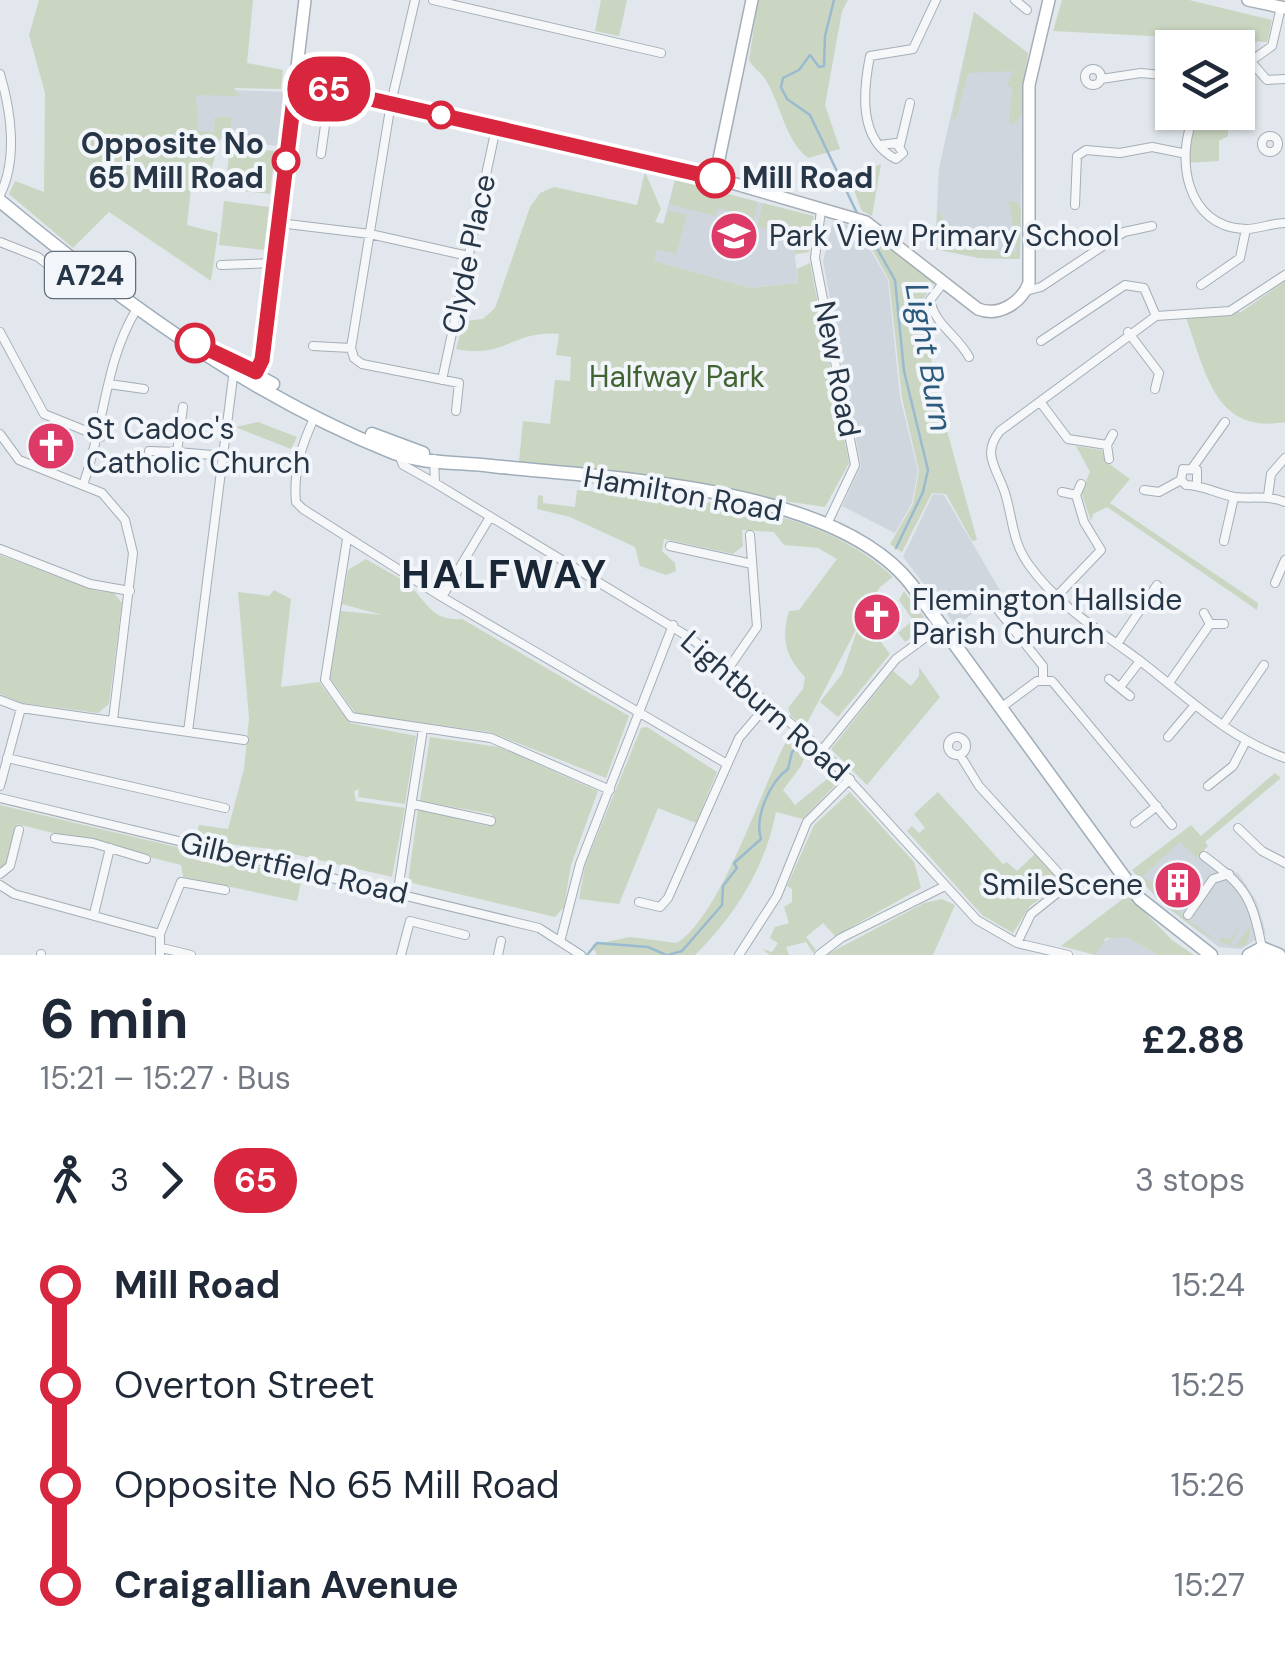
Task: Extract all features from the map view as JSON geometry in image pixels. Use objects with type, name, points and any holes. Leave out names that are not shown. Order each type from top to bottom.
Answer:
[{"type":"main road","name":"Hamilton Road","points":[[0,198],[136,310],[235,367],[357,428],[434,459]]},
{"type":"main road","name":"Hamilton Road","points":[[254,376],[316,416],[399,455],[684,489],[828,522],[864,540],[886,556],[940,626],[1140,899],[1211,955]]},
{"type":"main road","points":[[1256,951],[1282,954]]},
{"type":"street","points":[[254,376],[262,360],[305,0]]},
{"type":"street","points":[[414,0],[391,103],[352,348],[354,358],[362,364],[459,383],[456,411]]},
{"type":"street","points":[[433,0],[661,53]]},
{"type":"street","points":[[715,178],[752,0]]},
{"type":"street","points":[[910,103],[900,145],[903,153],[896,159],[880,145],[864,115],[870,56],[913,49],[936,0]]},
{"type":"street","points":[[1015,0],[1027,10]]},
{"type":"street","points":[[1026,291],[1029,85],[1049,0]]},
{"type":"street","points":[[1248,0],[1283,8],[1272,46],[1255,60]]},
{"type":"street","points":[[1255,67],[1266,80],[1285,79]]},
{"type":"street","points":[[0,74],[10,118],[10,176],[0,198]]},
{"type":"street","points":[[1101,78],[1155,74]]},
{"type":"street","points":[[296,82],[715,178],[866,222],[985,312],[1009,306],[1026,291],[1041,287],[1124,232],[1152,226]]},
{"type":"street","points":[[320,154],[330,90]]},
{"type":"street","points":[[895,116],[908,118]]},
{"type":"street","name":"Clyde Place","points":[[442,380],[496,128]]},
{"type":"street","points":[[1190,130],[1182,153],[1185,177],[1199,204],[1222,224],[1246,229],[1285,223]]},
{"type":"street","points":[[880,145],[900,145]]},
{"type":"street","points":[[1075,205],[1075,167],[1078,156],[1086,150],[1120,153],[1152,148],[1182,153]]},
{"type":"street","name":"New Road","points":[[821,210],[815,258],[856,465],[828,522]]},
{"type":"street","points":[[279,223],[370,234],[468,256]]},
{"type":"street","points":[[1201,285],[1240,258],[1246,229]]},
{"type":"street","points":[[0,242],[38,257],[60,274]]},
{"type":"street","points":[[221,265],[274,263]]},
{"type":"street","points":[[1285,275],[1230,311],[1156,316],[1128,332],[990,443],[990,461],[1005,494],[1016,545],[1056,596],[1088,627],[1117,644],[1246,741],[1282,757],[1285,742]]},
{"type":"street","points":[[945,281],[930,300],[934,317],[960,340],[969,357]]},
{"type":"street","points":[[1040,340],[1125,285],[1144,288],[1156,316]]},
{"type":"street","points":[[83,484],[100,437],[115,348],[136,310]]},
{"type":"street","points":[[0,332],[44,414],[100,437]]},
{"type":"street","points":[[1128,332],[1159,372]]},
{"type":"street","points":[[313,346],[352,348]]},
{"type":"street","points":[[188,732],[235,367]]},
{"type":"street","points":[[1159,372],[1170,372]]},
{"type":"street","points":[[1155,389],[1159,372]]},
{"type":"street","points":[[109,384],[144,390]]},
{"type":"street","points":[[1041,403],[1068,439],[1107,445]]},
{"type":"street","points":[[177,452],[184,407]]},
{"type":"street","points":[[316,416],[300,447],[296,502],[347,539],[442,597],[727,764]]},
{"type":"street","points":[[1144,490],[1158,492],[1180,480],[1183,469],[1193,467],[1225,422]]},
{"type":"street","points":[[0,434],[18,460],[102,493],[125,520],[133,553],[113,720]]},
{"type":"street","points":[[1109,459],[1107,445],[1112,434]]},
{"type":"street","points":[[149,451],[224,456]]},
{"type":"street","name":"Lightburn Road","points":[[399,455],[403,464],[673,625],[822,750],[977,920],[1016,943],[1068,955]]},
{"type":"street","points":[[1268,496],[1272,474],[1285,458]]},
{"type":"street","points":[[434,459],[435,483]]},
{"type":"street","points":[[1193,467],[1199,473],[1197,484]]},
{"type":"street","points":[[1180,480],[1234,497],[1268,496],[1285,502]]},
{"type":"street","points":[[1056,596],[1101,550],[1084,522],[1076,495],[1082,484]]},
{"type":"street","points":[[1062,492],[1076,495]]},
{"type":"street","points":[[1158,492],[1163,504]]},
{"type":"street","points":[[1224,540],[1234,497]]},
{"type":"street","points":[[442,597],[490,517]]},
{"type":"street","points":[[728,669],[757,626],[750,535]]},
{"type":"street","points":[[347,539],[325,673],[327,686],[352,717],[491,738],[610,790]]},
{"type":"street","points":[[670,546],[752,564]]},
{"type":"street","points":[[0,550],[90,584],[130,591]]},
{"type":"street","points":[[1274,583],[1285,560]]},
{"type":"street","points":[[1117,644],[1157,584]]},
{"type":"street","points":[[994,606],[1042,666],[1043,678]]},
{"type":"street","points":[[1204,613],[1210,624]]},
{"type":"street","points":[[1210,624],[1224,624]]},
{"type":"street","points":[[1169,683],[1210,624]]},
{"type":"street","points":[[560,938],[580,864],[673,625]]},
{"type":"street","points":[[822,750],[896,658],[940,626]]},
{"type":"street","points":[[1120,687],[1140,661]]},
{"type":"street","points":[[1222,725],[1264,665]]},
{"type":"street","points":[[1002,708],[1043,678]]},
{"type":"street","points":[[1043,678],[1052,681],[1172,825]]},
{"type":"street","points":[[1109,679],[1130,696]]},
{"type":"street","points":[[0,700],[21,708],[244,740]]},
{"type":"street","points":[[638,902],[660,907],[668,898],[739,738],[768,704]]},
{"type":"street","points":[[1168,737],[1195,705]]},
{"type":"street","points":[[0,786],[21,708]]},
{"type":"street","points":[[398,890],[423,729]]},
{"type":"street","points":[[1208,786],[1233,766],[1246,741]]},
{"type":"street","points":[[960,755],[979,786],[1064,879],[1061,890],[1031,914],[1016,943]]},
{"type":"street","points":[[7,758],[226,808]]},
{"type":"street","points":[[739,955],[778,896],[813,814],[850,779]]},
{"type":"street","name":"Gilbertfield Road","points":[[0,798],[398,890],[539,928],[581,955]]},
{"type":"street","points":[[412,804],[490,821]]},
{"type":"street","points":[[208,816],[211,805]]},
{"type":"street","points":[[1135,823],[1157,806]]},
{"type":"street","points":[[1238,828],[1262,851],[1285,863]]},
{"type":"street","points":[[0,874],[10,866],[19,830]]},
{"type":"street","points":[[55,838],[146,859]]},
{"type":"street","points":[[94,914],[110,848]]},
{"type":"street","points":[[1204,856],[1229,874],[1252,902],[1256,951]]},
{"type":"street","points":[[1188,914],[1214,880],[1229,874]]},
{"type":"street","points":[[190,955],[161,952],[160,934],[181,882],[225,890]]},
{"type":"street","points":[[819,955],[840,938],[945,886]]},
{"type":"street","points":[[1,890],[160,934]]},
{"type":"street","points":[[401,955],[410,921],[465,935]]},
{"type":"street","points":[[498,955],[501,941]]},
{"type":"shaded area","points":[[974,12],[1028,53],[1023,85],[1020,259],[979,258],[935,249],[939,168]]},
{"type":"shaded area","points":[[162,87],[283,92],[278,146],[193,135]]},
{"type":"shaded area","name":"Park View Primary School","points":[[675,180],[811,216],[795,256],[798,283],[751,288],[653,261]]},
{"type":"shaded area","points":[[833,221],[857,227],[888,280],[900,397],[918,471],[912,503],[895,533],[842,506],[861,466],[823,261]]},
{"type":"shaded area","points":[[933,494],[944,495],[1001,592],[956,626],[903,557]]},
{"type":"shaded area","points":[[1177,838],[1239,874],[1257,902],[1266,933],[1241,949],[1219,947],[1161,903],[1140,879]]},
{"type":"shaded area","points":[[1114,936],[1127,937],[1158,955],[1095,955],[1101,943]]},
{"type":"green space","points":[[39,0],[253,0],[247,63],[283,70],[281,89],[234,88],[240,96],[196,95],[198,131],[214,132],[215,117],[231,117],[231,132],[244,132],[243,142],[220,139],[209,178],[192,177],[187,225],[218,233],[211,281],[109,212],[73,248],[9,194],[15,181],[44,192],[45,93],[29,35]]},
{"type":"green space","points":[[601,0],[627,0],[619,36],[595,31]]},
{"type":"green space","points":[[758,0],[848,0],[842,11],[825,105],[840,149],[808,158],[788,131],[771,89],[749,60]]},
{"type":"green space","points":[[1062,0],[1189,0],[1272,20],[1267,42],[1255,41],[1255,30],[1155,30],[1155,36],[1053,31]]},
{"type":"green space","points":[[974,12],[1028,53],[1021,117],[1014,124],[1009,123],[1012,88],[1007,85],[1013,71],[968,73],[956,119],[952,119]]},
{"type":"green space","points":[[1194,130],[1228,130],[1228,136],[1219,141],[1219,161],[1185,163]]},
{"type":"green space","points":[[230,146],[275,151],[270,194],[225,189]]},
{"type":"green space","points":[[881,164],[872,216],[862,211],[849,177]]},
{"type":"green space","name":"Halfway Park","points":[[645,172],[661,209],[655,222],[664,224],[668,210],[687,215],[676,254],[657,249],[654,261],[751,288],[798,283],[797,269],[810,263],[849,463],[825,507],[519,462],[523,421],[550,424],[555,380],[570,381],[571,357],[556,355],[559,334],[531,336],[486,350],[456,349],[464,321],[483,319],[495,308],[530,207],[540,193],[554,187],[637,205]]},
{"type":"green space","points":[[675,180],[758,202],[752,226],[733,221],[735,213],[718,208],[715,216],[669,204]]},
{"type":"green space","points":[[224,201],[269,207],[264,250],[219,245]]},
{"type":"green space","points":[[1009,201],[1017,202],[1021,209],[1020,259],[979,258],[935,249],[938,210],[951,235],[974,235],[981,242],[994,235],[995,252],[1017,252]]},
{"type":"green space","points":[[763,203],[814,216],[809,252],[796,254],[792,235],[757,227]]},
{"type":"green space","points":[[875,237],[935,281],[924,298],[934,383],[977,540],[972,541],[946,494],[932,493],[902,552],[890,544],[913,504],[919,471],[902,398],[889,280],[867,240]]},
{"type":"green space","points":[[1285,281],[1285,422],[1261,423],[1242,418],[1227,408],[1216,393],[1206,376],[1185,315],[1241,312]]},
{"type":"green space","points":[[258,422],[297,437],[291,449],[235,427]]},
{"type":"green space","points":[[1076,446],[1102,450],[1105,461],[1130,479],[1110,503],[1258,603],[1257,610],[1107,507],[1093,514],[1091,521],[1081,492],[1090,472]]},
{"type":"green space","points":[[577,490],[744,508],[824,532],[893,577],[880,587],[862,617],[890,654],[838,717],[820,702],[842,674],[860,622],[805,727],[791,716],[788,708],[803,689],[805,677],[786,647],[787,621],[789,611],[799,610],[837,559],[818,548],[784,545],[774,532],[742,530],[743,546],[733,554],[664,539],[662,551],[675,563],[676,571],[666,575],[640,566],[635,547],[570,517],[537,509],[538,495],[543,496],[543,503],[575,507]]},
{"type":"green space","points":[[0,555],[97,591],[114,593],[122,603],[109,704],[98,713],[22,703],[0,694]]},
{"type":"green space","points":[[366,559],[408,585],[438,615],[462,619],[629,716],[606,778],[490,732],[356,714],[330,678],[341,611],[382,615],[342,604],[348,570]]},
{"type":"green space","points":[[274,590],[291,599],[281,687],[319,682],[350,723],[416,736],[405,804],[358,797],[359,789],[354,791],[356,801],[405,808],[392,877],[272,849],[195,840],[199,825],[228,829],[244,769],[249,718],[238,592],[269,596]]},
{"type":"green space","points":[[904,591],[929,624],[905,642],[898,633],[913,620],[899,600]]},
{"type":"green space","points":[[919,667],[940,697],[867,785],[831,749],[893,671],[911,686],[919,676]]},
{"type":"green space","points":[[647,727],[717,772],[696,823],[658,808],[619,904],[579,899],[585,865],[641,728]]},
{"type":"green space","points":[[790,734],[808,748],[801,766],[783,790],[795,805],[832,775],[839,781],[803,819],[776,812],[756,872],[735,908],[709,940],[695,955],[597,955],[592,945],[630,937],[677,943],[694,927],[726,877]]},
{"type":"green space","points":[[430,737],[499,747],[598,791],[571,865],[564,907],[555,917],[408,882],[418,809],[488,826],[495,819],[491,814],[420,801]]},
{"type":"green space","points":[[1275,773],[1281,778],[1205,842],[1208,846],[1197,858],[1180,842],[1143,876],[1151,882],[1156,879],[1165,887],[1161,892],[1184,917],[1217,940],[1183,919],[1132,870],[1191,825],[1201,836]]},
{"type":"green space","points":[[850,792],[914,862],[921,888],[835,936],[823,923],[806,937],[816,950],[813,953],[806,942],[786,947],[789,955],[770,955],[762,949],[772,952],[778,943],[770,938],[775,927],[789,923],[784,907],[792,902],[792,889],[787,886],[814,825]]},
{"type":"green space","points":[[938,792],[1003,864],[1007,862],[1017,871],[1035,854],[1058,879],[1056,887],[1030,906],[1013,933],[982,915],[907,831],[912,826],[919,833],[925,828],[914,814]]},
{"type":"green space","points":[[0,805],[302,877],[297,901],[183,877],[181,865],[17,824],[6,866],[0,870]]},
{"type":"green space","points":[[1128,895],[1172,940],[1194,955],[1158,955],[1127,937],[1106,938],[1095,955],[1061,946]]},
{"type":"green space","points":[[942,899],[955,905],[933,955],[826,955],[924,903]]},
{"type":"green space","points":[[1241,925],[1231,944],[1234,945],[1218,941],[1222,937],[1230,940]]},
{"type":"green space","points":[[1251,925],[1247,945],[1235,945]]},
{"type":"waterway","name":"Light Burn","points":[[834,0],[825,36],[824,66],[819,67],[810,55],[799,70],[783,78],[781,87],[787,99],[810,115],[857,213]]},
{"type":"waterway","name":"Light Burn","points":[[866,229],[895,280],[904,371],[928,470],[923,492],[896,548]]},
{"type":"waterway","name":"Light Burn","points":[[668,955],[682,951],[722,905],[723,886],[737,868],[734,863],[761,839],[765,801],[788,769],[792,752],[799,745]]},
{"type":"waterway","name":"Light Burn","points":[[587,955],[597,943],[648,947],[666,955]]},
{"type":"bus line","name":"65","points":[[195,343],[256,372],[262,360],[296,82],[715,178]]},
{"type":"place","name":"Opposite No 65 Mill Road","points":[[286,161]]},
{"type":"place","name":"Mill Road","points":[[715,178]]},
{"type":"place","name":"Park View Primary School","points":[[734,236]]},
{"type":"place","name":"St Cadoc's Catholic Church","points":[[51,446]]},
{"type":"place","name":"Flemington Hallside Parish Church","points":[[877,617]]},
{"type":"place","name":"SmileScene","points":[[1178,885]]},
{"type":"district","name":"HALFWAY","points":[[505,574]]}]
